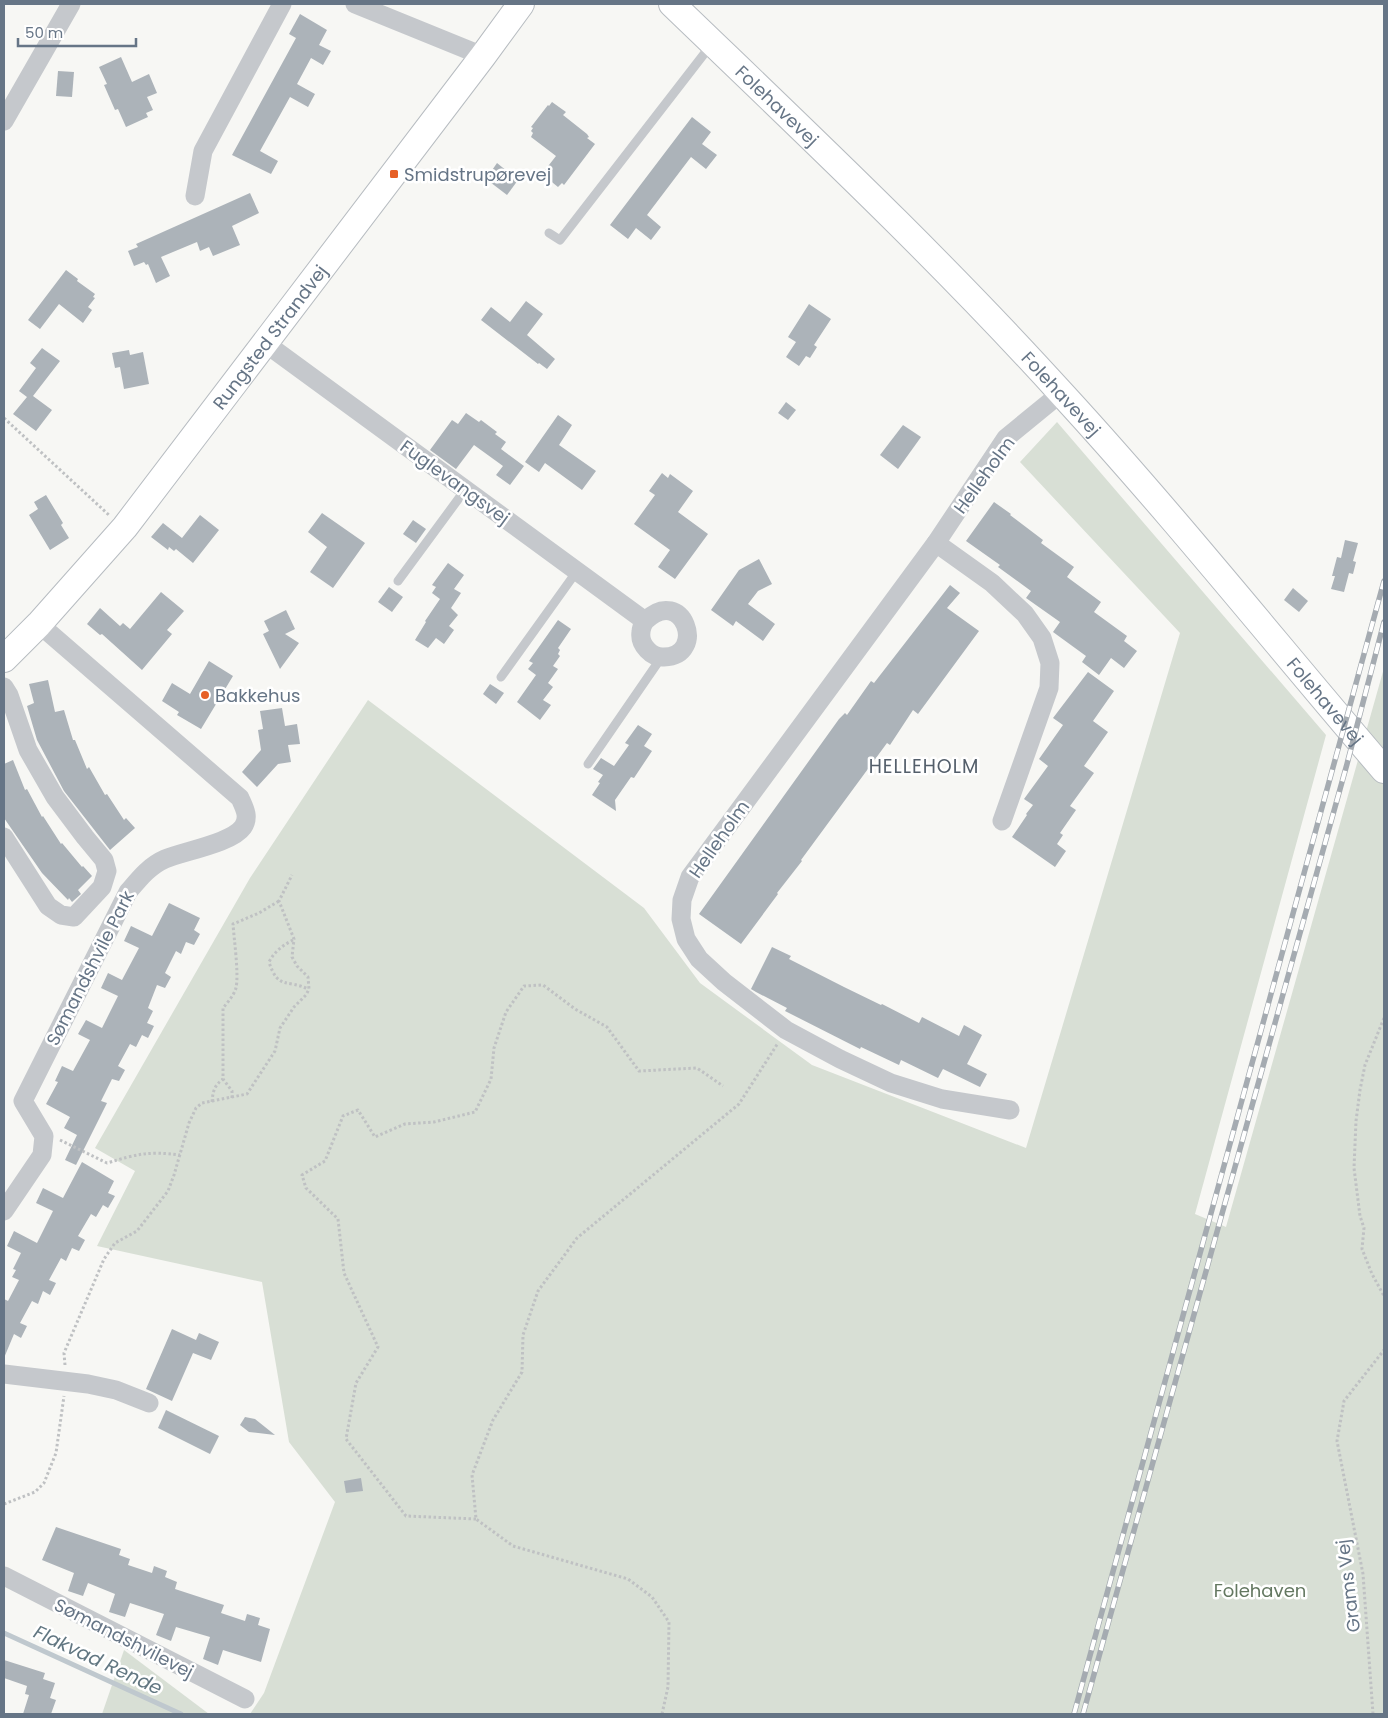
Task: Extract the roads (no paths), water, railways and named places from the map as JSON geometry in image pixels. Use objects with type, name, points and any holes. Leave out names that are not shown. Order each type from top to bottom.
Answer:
[{"type":"street","points":[[4,122],[71,4]]},
{"type":"street","points":[[195,196],[203,151],[282,4]]},
{"type":"street","points":[[355,4],[483,56]]},
{"type":"street","name":"Rungsted Strandvej","points":[[4,659],[39,624],[124,528],[521,4]]},
{"type":"street","name":"Folehavevej","points":[[672,4],[909,233],[1061,393],[1132,472],[1384,770]]},
{"type":"street","name":"Fuglevangsvej","points":[[265,343],[644,621]]},
{"type":"street","name":"Helleholm","points":[[1010,1110],[942,1098],[890,1083],[786,1030],[724,982],[699,959],[686,939],[681,919],[682,900],[690,878],[936,543],[1006,438],[1061,393]]},
{"type":"street","points":[[936,543],[992,583],[1024,614],[1042,638],[1050,663],[1049,688],[1002,821]]},
{"type":"street","points":[[660,611],[671,611],[680,616],[686,624],[688,634],[686,643],[680,652],[671,657],[661,658],[649,652],[642,643],[640,633],[644,621],[652,614],[660,611]]},
{"type":"street","name":"Sømandshvile Park","points":[[4,1211],[42,1155],[44,1136],[23,1100],[128,892],[144,873],[164,860],[232,837],[243,827],[246,817],[245,808],[240,798],[39,624]]},
{"type":"street","points":[[4,837],[48,906],[61,915],[74,917],[102,888],[107,872],[104,860],[85,838],[50,789],[28,750],[5,694]]},
{"type":"street","points":[[4,1374],[66,1381],[116,1390],[148,1403]]},
{"type":"street","name":"Sømandshvilevej","points":[[4,1576],[245,1699]]},
{"type":"lane","points":[[549,233],[560,240],[712,43]]},
{"type":"lane","points":[[398,580],[465,490]]},
{"type":"lane","points":[[501,676],[577,571]]},
{"type":"lane","points":[[588,764],[661,658]]},
{"type":"waterway","name":"Flakvad Rende","points":[[4,1633],[181,1714]]},
{"type":"railway","points":[[1074,1714],[1384,581]]},
{"type":"railway","points":[[1083,1714],[1347,764],[1384,622]]},
{"type":"place","name":"Smidstrupørevej","points":[[394,174]]},
{"type":"place","name":"Bakkehus","points":[[205,695]]},
{"type":"district","name":"HELLEHOLM","points":[[924,766]]},
{"type":"park label","name":"Folehaven","points":[[1260,1590]]}]
